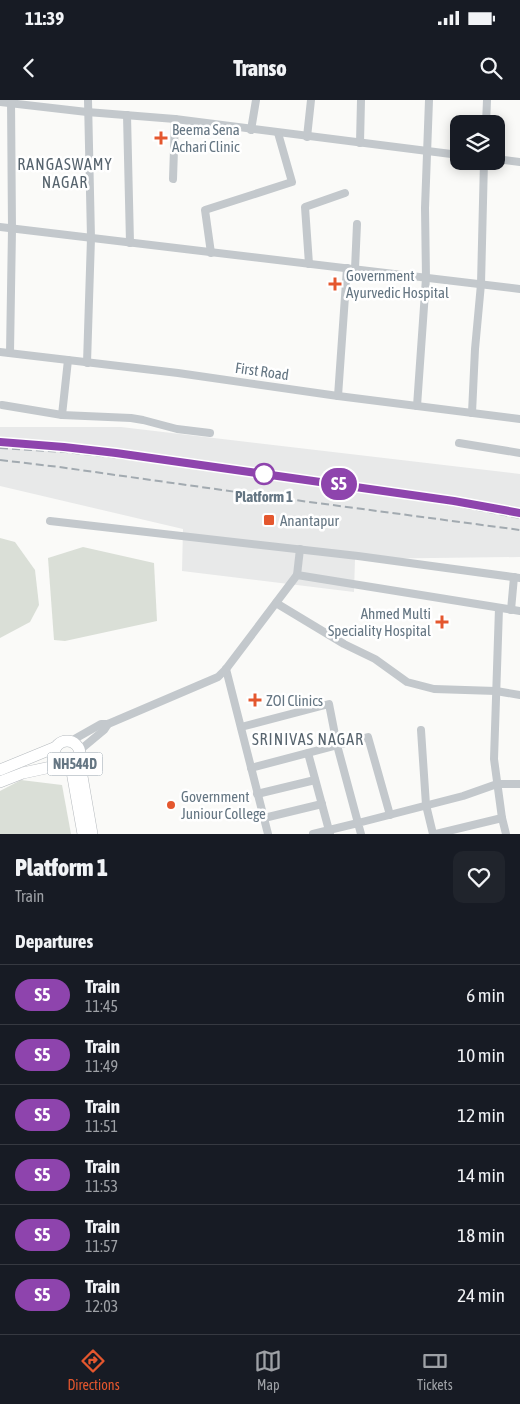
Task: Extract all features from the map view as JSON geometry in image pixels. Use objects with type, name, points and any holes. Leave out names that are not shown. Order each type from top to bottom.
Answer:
[{"type":"highway","name":"NH544D","points":[[0,770],[56,747],[63,742],[71,741],[75,743],[73,760],[83,834]]},
{"type":"highway","name":"NH544D","points":[[56,747],[55,759],[73,760]]},
{"type":"highway","name":"NH544D","points":[[0,782],[22,773],[73,760]]},
{"type":"highway","name":"NH544D","points":[[73,760],[92,834]]},
{"type":"street","points":[[87,362],[91,238],[88,100]]},
{"type":"street","points":[[251,130],[256,100]]},
{"type":"street","points":[[307,137],[311,100]]},
{"type":"street","points":[[360,143],[361,100]]},
{"type":"street","points":[[417,406],[426,278],[425,208],[429,100]]},
{"type":"street","points":[[486,115],[487,100]]},
{"type":"street","points":[[0,102],[174,120],[450,154]]},
{"type":"street","points":[[10,353],[12,229],[11,102]]},
{"type":"street","points":[[127,115],[130,243]]},
{"type":"street","points":[[173,179],[174,120]]},
{"type":"street","points":[[211,253],[205,210],[292,182],[278,133]]},
{"type":"street","points":[[505,160],[520,162]]},
{"type":"street","points":[[472,413],[481,284],[484,170]]},
{"type":"street","points":[[309,264],[305,207],[345,193]]},
{"type":"street","points":[[338,396],[351,269],[358,224]]},
{"type":"street","points":[[0,228],[520,289]]},
{"type":"street","name":"First Road","points":[[0,352],[178,373],[520,419]]},
{"type":"street","points":[[62,415],[68,360]]},
{"type":"street","points":[[2,405],[62,415],[131,418],[177,429],[210,433]]},
{"type":"street","points":[[459,443],[520,453]]},
{"type":"street","points":[[50,521],[300,549],[517,578],[511,610]]},
{"type":"street","points":[[71,741],[101,724],[108,724],[218,677],[297,575],[300,549]]},
{"type":"street","points":[[297,575],[520,611]]},
{"type":"street","points":[[276,603],[344,644],[375,659],[407,682],[434,689],[496,691],[520,695]]},
{"type":"street","points":[[499,608],[494,759],[506,834]]},
{"type":"street","points":[[226,669],[268,834]]},
{"type":"street","points":[[241,726],[329,704],[337,745],[361,834]]},
{"type":"street","points":[[73,760],[108,724]]},
{"type":"street","points":[[421,730],[426,805],[435,834],[502,818]]},
{"type":"street","points":[[251,768],[368,737],[390,815]]},
{"type":"street","points":[[308,753],[329,832]]},
{"type":"street","points":[[258,794],[315,780]]},
{"type":"street","points":[[313,834],[329,832],[463,796],[497,784],[520,784]]},
{"type":"street","points":[[264,818],[322,804]]},
{"type":"shaded area","points":[[0,427],[121,427],[520,474],[520,557],[355,559],[354,592],[182,571],[183,529],[0,486]]},
{"type":"shaded area","points":[[0,538],[15,542],[35,570],[39,605],[30,622],[0,638]]},
{"type":"shaded area","points":[[83,547],[154,563],[157,621],[65,641],[54,640],[48,558]]},
{"type":"shaded area","points":[[21,780],[62,785],[71,834],[0,834],[0,791]]},
{"type":"railway","points":[[0,448],[66,452],[138,460],[394,496],[520,518]]},
{"type":"railway","points":[[0,460],[520,530]]},
{"type":"train","name":"S5","points":[[0,442],[116,453],[454,501],[520,513]]},
{"type":"place","name":"Beema Sena Achari Clinic","points":[[161,138]]},
{"type":"place","name":"Government Ayurvedic Hospital","points":[[335,284]]},
{"type":"place","name":"Platform 1","points":[[264,474]]},
{"type":"place","name":"Anantapur","points":[[269,520]]},
{"type":"place","name":"Ahmed Multi Speciality Hospital","points":[[442,622]]},
{"type":"place","name":"ZOI Clinics","points":[[255,700]]},
{"type":"place","name":"Government Juniour College","points":[[171,805]]},
{"type":"district","name":"RANGASWAMY NAGAR","points":[[65,173]]},
{"type":"district","name":"SRINIVAS NAGAR","points":[[308,739]]}]
